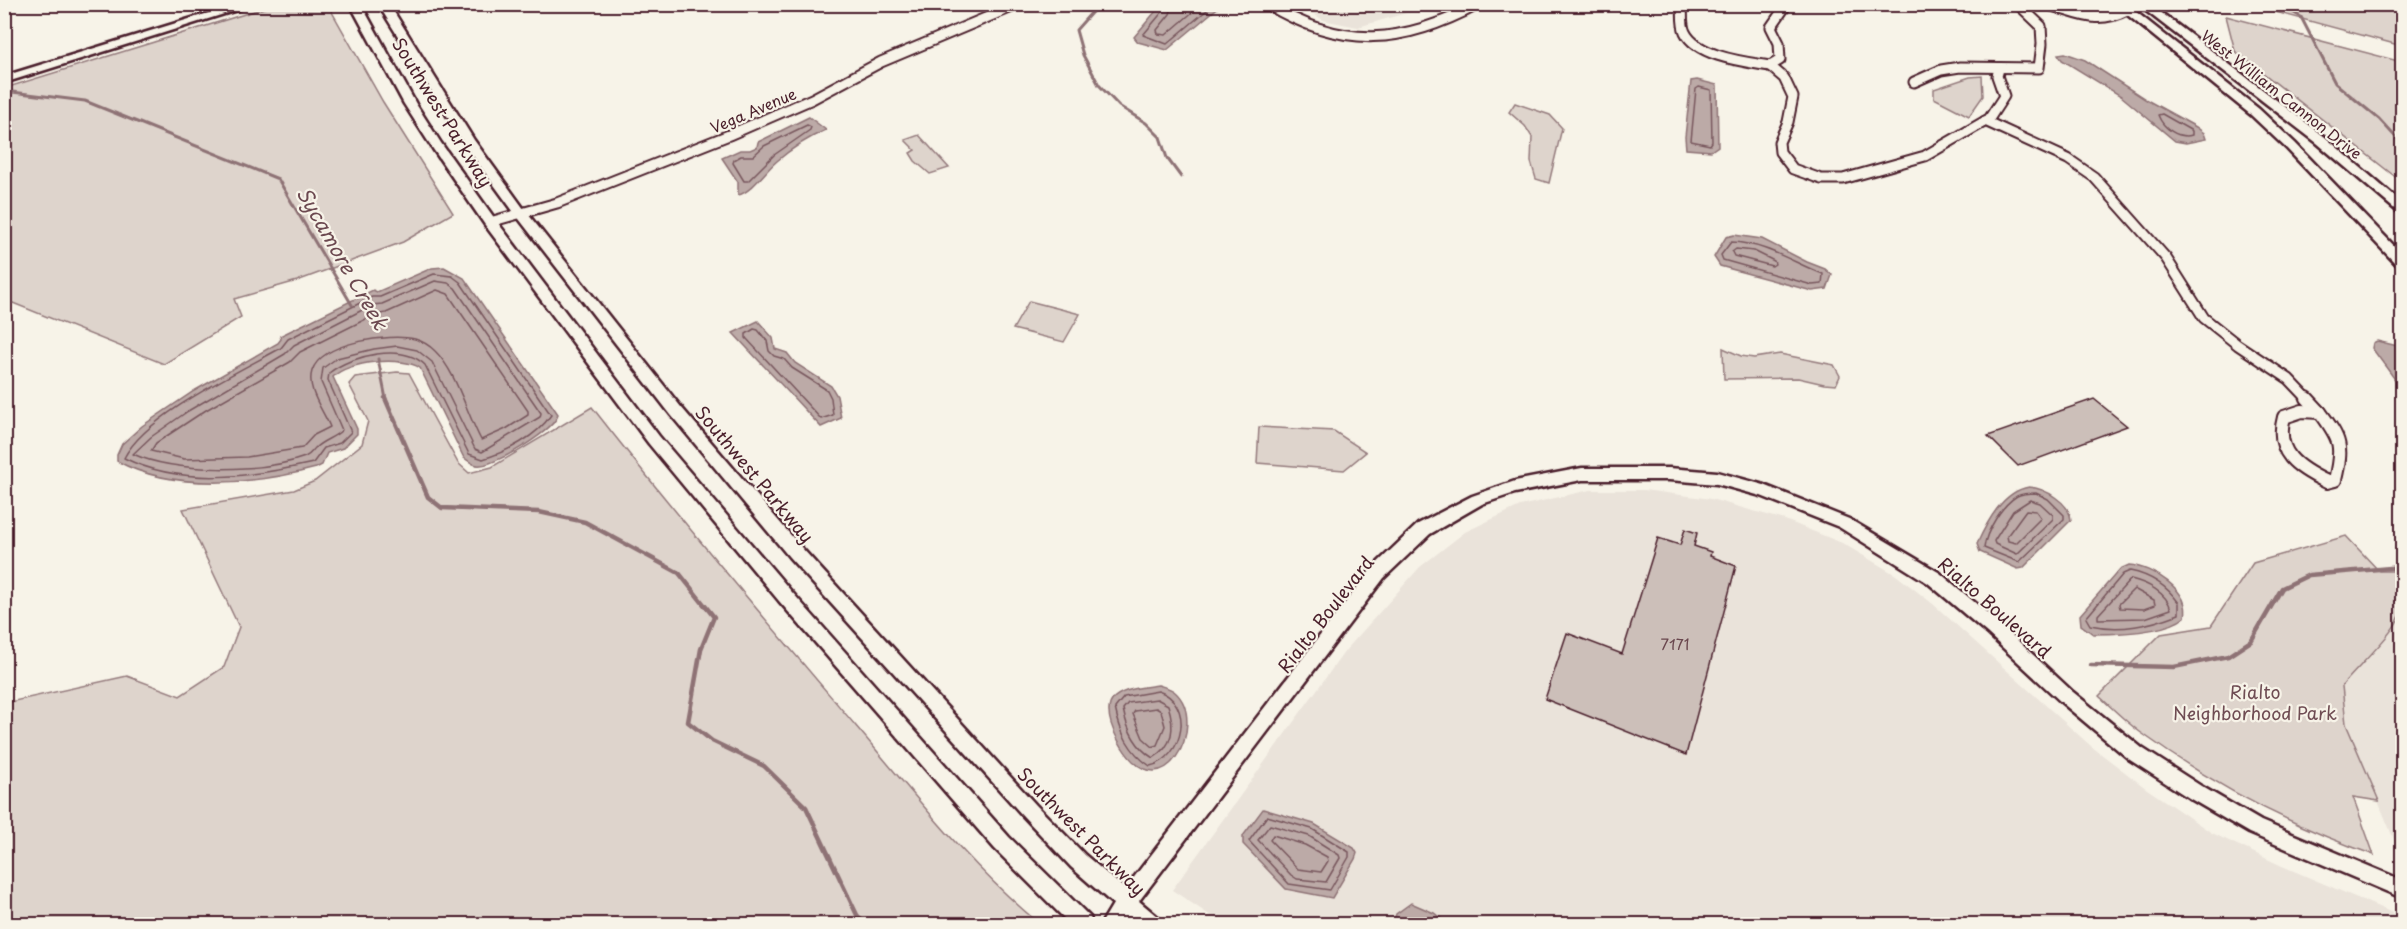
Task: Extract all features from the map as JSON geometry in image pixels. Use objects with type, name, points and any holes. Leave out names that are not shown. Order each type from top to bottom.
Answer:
[{"type":"main road","points":[[4,80],[251,4]]},
{"type":"main road","name":"Southwest Parkway","points":[[355,4],[410,104],[490,222],[654,440],[784,596],[1002,843],[1083,924]]},
{"type":"main road","name":"Southwest Parkway","points":[[383,4],[469,142],[520,212],[676,411],[795,552],[1030,811],[1078,861],[1126,905],[1151,924]]},
{"type":"main road","points":[[2123,7],[2145,7]]},
{"type":"main road","name":"West William Cannon Drive","points":[[2123,7],[2255,112],[2403,262]]},
{"type":"main road","name":"West William Cannon Drive","points":[[2145,7],[2320,140],[2403,209]]},
{"type":"main road","name":"Rialto Boulevard","points":[[1110,924],[1378,573],[1424,529],[1478,500],[1515,486],[1582,474],[1669,474],[1717,478],[1764,491],[1825,514],[1883,545],[1934,578],[1993,628],[2067,697],[2136,754],[2185,786],[2255,827],[2403,889]]},
{"type":"street","name":"Vega Avenue","points":[[490,222],[557,203],[729,135],[812,99],[881,62],[1019,4]]},
{"type":"street","points":[[1267,4],[1291,20],[1312,27],[1366,37],[1419,31],[1433,27],[1479,4]]},
{"type":"street","points":[[1682,4],[1684,31],[1693,43],[1743,62],[1770,66],[1784,78],[1793,97],[1788,122],[1779,142],[1779,152],[1794,169],[1821,179],[1843,179],[1925,156],[1985,122],[2004,96],[1997,76],[1999,69]]},
{"type":"street","points":[[1770,66],[1779,60],[1779,43],[1771,27],[1787,4]]},
{"type":"street","points":[[2020,6],[2042,4],[2079,17],[2096,19],[2114,18],[2123,7]]},
{"type":"street","points":[[2075,4],[2084,8],[2123,7]]},
{"type":"street","points":[[1914,82],[1941,70],[2039,68],[2041,26],[2020,6]]},
{"type":"street","points":[[1985,122],[2068,159],[2094,177],[2166,258],[2204,318],[2289,379],[2320,412],[2336,434],[2341,454],[2335,480],[2327,482],[2306,473],[2289,457],[2281,444],[2279,428],[2284,417],[2302,411],[2320,412]]},
{"type":"shaded area","points":[[1300,5],[1434,5],[1358,27],[1323,20]]},
{"type":"shaded area","points":[[1590,490],[1644,490],[1711,499],[1785,520],[1842,543],[1896,575],[1933,604],[2092,747],[2147,789],[2212,833],[2282,866],[2402,917],[2402,924],[1223,924],[1172,890],[1345,651],[1420,567],[1465,532],[1520,506]]},
{"type":"shaded area","points":[[2402,611],[2402,859],[2346,724],[2342,686],[2380,644]]},
{"type":"green space","points":[[274,5],[328,5],[383,102],[453,213],[403,242],[297,281],[234,299],[241,317],[164,364],[13,303],[5,303],[5,88]]},
{"type":"green space","points":[[2250,5],[2392,5],[2402,11],[2402,46]]},
{"type":"green space","points":[[2226,16],[2402,62],[2402,182],[2235,51]]},
{"type":"green space","points":[[1982,76],[1983,96],[1969,116],[1934,98],[1934,89],[1970,77]]},
{"type":"green space","points":[[1515,103],[1550,115],[1562,128],[1549,183],[1536,179],[1531,162],[1532,137],[1525,126],[1509,112]]},
{"type":"green space","points":[[919,135],[949,168],[930,174],[915,161],[910,153],[915,150],[905,140]]},
{"type":"green space","points":[[1029,301],[1080,314],[1064,342],[1013,329]]},
{"type":"green space","points":[[1723,348],[1741,356],[1754,358],[1780,354],[1834,365],[1840,376],[1836,385],[1798,378],[1724,379]]},
{"type":"green space","points":[[397,372],[409,373],[458,463],[469,473],[492,467],[592,407],[722,568],[921,803],[990,879],[1040,924],[5,924],[5,703],[127,676],[180,696],[224,667],[239,627],[183,509],[294,490],[315,481],[362,444],[368,421],[349,384],[355,377]]},
{"type":"green space","points":[[1259,427],[1334,431],[1366,452],[1344,470],[1257,463]]},
{"type":"green space","name":"Rialto Neighborhood Park","points":[[2346,536],[2379,571],[2402,571],[2402,609],[2394,627],[2342,686],[2346,724],[2379,801],[2353,797],[2374,855],[2282,817],[2223,786],[2140,732],[2099,696],[2161,634],[2211,626],[2253,563]]},
{"type":"water","points":[[1221,4],[1167,50],[1138,42],[1134,37],[1161,5]]},
{"type":"water","points":[[2065,53],[2085,60],[2145,99],[2196,127],[2204,133],[2206,139],[2186,143],[2175,141],[2121,96],[2062,60],[2058,54]]},
{"type":"water","points":[[1697,80],[1717,85],[1718,146],[1711,151],[1686,149],[1685,137],[1691,81]]},
{"type":"water","points":[[809,117],[826,130],[788,152],[753,186],[738,195],[738,182],[722,158],[740,150],[757,147],[758,142]]},
{"type":"water","points":[[1734,235],[1762,239],[1825,269],[1832,275],[1827,289],[1812,291],[1720,266],[1714,257],[1726,237]]},
{"type":"water","points":[[444,267],[464,278],[558,414],[548,428],[512,453],[479,465],[464,458],[420,368],[412,364],[389,361],[350,367],[333,377],[357,429],[357,434],[343,448],[327,453],[322,465],[316,468],[267,478],[215,482],[163,477],[139,471],[117,461],[122,444],[142,426],[194,391],[278,343],[280,336],[373,290],[377,292],[432,268]]},
{"type":"water","points":[[758,321],[773,338],[775,349],[787,353],[795,363],[831,386],[837,396],[841,418],[821,427],[733,333]]},
{"type":"water","points":[[2377,341],[2402,347],[2402,389],[2372,348],[2373,343]]},
{"type":"water","points":[[2029,487],[2042,490],[2056,498],[2066,508],[2071,520],[2023,568],[2018,569],[1980,552],[1977,544],[1991,517],[2004,501],[2011,494]]},
{"type":"water","points":[[2129,565],[2158,575],[2176,589],[2185,607],[2185,617],[2154,629],[2128,633],[2093,634],[2081,625],[2080,615],[2120,569]]},
{"type":"water","points":[[1158,685],[1175,692],[1184,706],[1187,724],[1184,742],[1176,758],[1164,768],[1150,771],[1134,762],[1118,740],[1111,725],[1109,713],[1110,704],[1122,692]]},
{"type":"water","points":[[1263,809],[1314,824],[1354,848],[1357,853],[1355,859],[1332,898],[1286,889],[1243,844],[1243,836]]},
{"type":"water","points":[[1411,903],[1434,913],[1448,924],[1393,924],[1396,914]]},
{"type":"building","points":[[2094,399],[2127,426],[2018,466],[1988,436]]},
{"type":"building","points":[[1685,529],[1697,533],[1694,546],[1711,552],[1710,556],[1736,566],[1686,755],[1545,699],[1567,633],[1622,654],[1658,538],[1680,545]]},
{"type":"waterway","points":[[1099,4],[1076,30],[1083,55],[1099,85],[1119,106],[1146,123],[1160,137],[1167,158],[1181,177]]},
{"type":"waterway","points":[[2279,4],[2301,17],[2335,83],[2379,119],[2402,144]]},
{"type":"waterway","name":"Sycamore Creek","points":[[4,91],[85,101],[278,179],[352,305]]},
{"type":"waterway","name":"Sycamore Creek","points":[[378,359],[386,399]]},
{"type":"waterway","name":"Sycamore Creek","points":[[385,398],[428,497],[442,508],[539,512],[585,522],[679,573],[714,617],[701,649],[688,722],[712,741],[764,766],[806,807],[857,915],[865,924]]},
{"type":"waterway","points":[[2091,665],[2174,667],[2228,656],[2251,641],[2282,588],[2309,575],[2402,567]]}]
